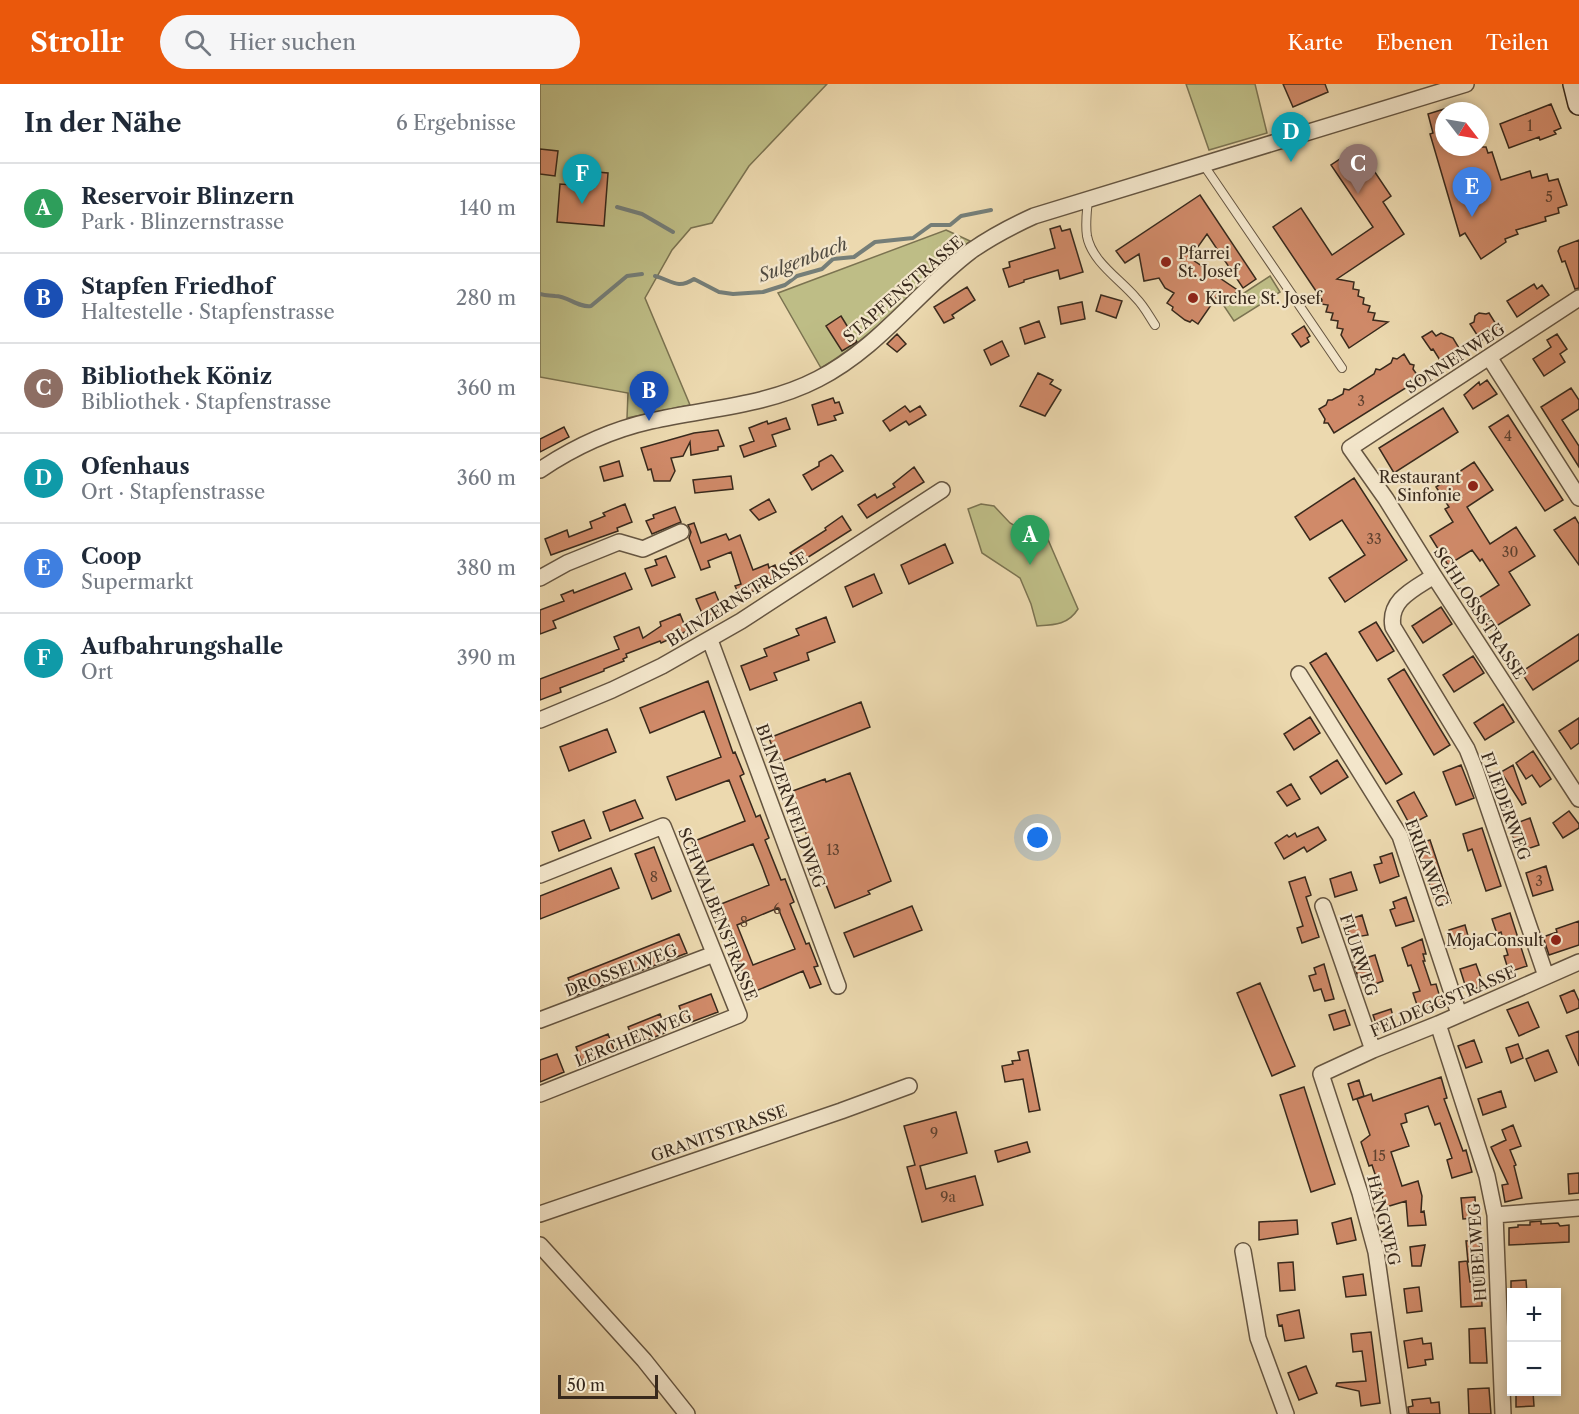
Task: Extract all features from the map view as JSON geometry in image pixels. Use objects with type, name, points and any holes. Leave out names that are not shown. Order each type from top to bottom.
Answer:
[{"type":"main road","points":[[1574,84],[1579,104]]},
{"type":"street","name":"STAPFENSTRASSE","points":[[540,470],[567,453],[615,431],[649,421],[735,407],[770,398],[819,379],[866,348],[979,246],[1034,216],[1466,84]]},
{"type":"street","name":"SONNENWEG","points":[[1350,448],[1579,298]]},
{"type":"street","points":[[1489,357],[1579,498]]},
{"type":"street","name":"SCHLOSSSTRASSE","points":[[1350,448],[1386,499],[1579,799]]},
{"type":"street","name":"BLINZERNSTRASSE","points":[[540,720],[612,690],[710,640],[942,490]]},
{"type":"street","points":[[540,578],[567,563],[619,542],[643,549],[681,532]]},
{"type":"street","name":"FLIEDERWEG","points":[[1434,576],[1397,602],[1392,614],[1393,627],[1467,749],[1546,976]]},
{"type":"street","name":"BLINZERNFELDWEG","points":[[710,640],[838,986]]},
{"type":"street","name":"ERIKAWEG","points":[[1299,674],[1400,836],[1459,1014]]},
{"type":"street","name":"SCHWALBENSTRASSE","points":[[540,874],[663,826],[739,1015]]},
{"type":"street","name":"FLURWEG","points":[[1323,906],[1373,1050]]},
{"type":"street","name":"DROSSELWEG","points":[[540,1020],[714,954]]},
{"type":"street","name":"FELDEGGSTRASSE","points":[[1322,1074],[1579,962]]},
{"type":"street","name":"LERCHENWEG","points":[[540,1094],[739,1015]]},
{"type":"street","name":"HUBELWEG","points":[[1438,1024],[1484,1166],[1495,1215],[1503,1414]]},
{"type":"street","name":"HANGWEG","points":[[1322,1074],[1360,1193],[1376,1252],[1399,1414]]},
{"type":"street","name":"GRANITSTRASSE","points":[[540,1214],[909,1086]]},
{"type":"street","points":[[1495,1215],[1579,1208]]},
{"type":"street","points":[[540,1245],[644,1360],[687,1414]]},
{"type":"street","points":[[1243,1251],[1258,1338],[1286,1414]]},
{"type":"lane","points":[[1203,165],[1342,368]]},
{"type":"lane","points":[[1088,199],[1086,221],[1087,237],[1091,248],[1098,259],[1137,299],[1155,325]]},
{"type":"shaded area","points":[[540,84],[827,84],[749,166],[712,223],[691,228],[672,250],[645,298],[690,405],[627,418],[628,393],[540,377]]},
{"type":"shaded area","points":[[1186,84],[1255,84],[1267,133],[1209,150]]},
{"type":"shaded area","points":[[946,230],[970,241],[880,324],[821,368],[778,293]]},
{"type":"shaded area","points":[[1270,276],[1280,292],[1234,321],[1224,306]]},
{"type":"shaded area","points":[[981,504],[994,506],[1010,523],[1031,535],[1046,535],[1078,609],[1070,618],[1055,624],[1037,626],[1020,578],[982,553],[968,509]]},
{"type":"building","points":[[1283,84],[1325,84],[1328,92],[1293,107]]},
{"type":"building","points":[[1551,104],[1561,128],[1554,131],[1556,134],[1540,140],[1539,137],[1509,148],[1500,124]]},
{"type":"building","points":[[1435,112],[1435,151],[1430,134],[1433,133],[1428,114]]},
{"type":"building","points":[[1358,147],[1391,196],[1383,202],[1404,234],[1337,279],[1354,282],[1353,289],[1359,290],[1358,296],[1364,298],[1363,304],[1370,306],[1368,312],[1375,313],[1373,320],[1388,322],[1349,348],[1341,335],[1343,329],[1337,328],[1338,321],[1331,320],[1333,313],[1326,312],[1328,305],[1321,304],[1322,300],[1273,227],[1301,208],[1332,255],[1373,227],[1331,165]]},
{"type":"building","points":[[540,149],[558,151],[555,176],[540,174]]},
{"type":"building","points":[[1492,152],[1501,180],[1530,171],[1532,178],[1547,174],[1549,181],[1558,179],[1567,205],[1558,208],[1559,213],[1545,217],[1546,221],[1516,230],[1518,234],[1505,239],[1506,242],[1481,259],[1465,233],[1460,236],[1436,156],[1489,156],[1489,153]]},
{"type":"building","points":[[585,171],[608,173],[604,226],[557,222],[560,184],[584,186]]},
{"type":"building","points":[[1200,195],[1256,279],[1243,288],[1207,234],[1190,258],[1239,291],[1225,300],[1220,292],[1198,324],[1192,320],[1190,322],[1185,320],[1172,310],[1173,307],[1167,303],[1174,293],[1165,288],[1159,278],[1144,281],[1139,254],[1125,263],[1116,251]]},
{"type":"building","points":[[1060,226],[1062,231],[1070,229],[1083,272],[1060,279],[1058,270],[1009,287],[1003,269],[1010,267],[1009,262],[1055,248],[1050,229]]},
{"type":"building","points":[[1579,240],[1579,288],[1575,289],[1565,261],[1562,262],[1558,251],[1560,247]]},
{"type":"building","points":[[1534,284],[1537,289],[1542,285],[1549,295],[1517,317],[1507,301]]},
{"type":"building","points":[[967,287],[975,300],[952,315],[954,318],[944,323],[934,307]]},
{"type":"building","points":[[1101,295],[1122,301],[1116,318],[1096,311]]},
{"type":"building","points":[[1082,302],[1085,319],[1061,324],[1058,307]]},
{"type":"building","points":[[1479,313],[1489,313],[1499,329],[1481,341],[1470,324],[1474,322],[1475,316]]},
{"type":"building","points":[[841,316],[857,342],[842,351],[826,326]]},
{"type":"building","points":[[1039,321],[1045,337],[1025,344],[1020,328]]},
{"type":"building","points":[[1304,326],[1310,336],[1307,338],[1309,342],[1301,347],[1292,334]]},
{"type":"building","points":[[1432,331],[1436,336],[1441,333],[1453,338],[1462,353],[1443,365],[1422,337]]},
{"type":"building","points":[[897,334],[906,344],[897,352],[887,344]]},
{"type":"building","points":[[1557,334],[1567,349],[1560,354],[1565,362],[1544,376],[1533,359],[1551,347],[1547,340]]},
{"type":"building","points":[[1002,341],[1009,356],[991,365],[984,350]]},
{"type":"building","points":[[1404,354],[1410,364],[1414,365],[1413,369],[1420,379],[1334,433],[1328,423],[1324,423],[1325,419],[1319,409],[1326,405],[1328,400],[1343,394],[1344,389],[1349,390],[1374,374],[1376,369],[1380,370],[1391,363],[1393,358],[1397,359]]},
{"type":"building","points":[[1038,373],[1053,380],[1050,384],[1061,390],[1045,416],[1020,406]]},
{"type":"building","points":[[1487,380],[1497,394],[1473,409],[1464,395],[1479,382],[1480,385]]},
{"type":"building","points":[[1571,388],[1579,400],[1579,409],[1562,420],[1579,446],[1579,467],[1541,407]]},
{"type":"building","points":[[833,398],[835,403],[839,402],[843,413],[834,416],[836,420],[818,425],[812,405]]},
{"type":"building","points":[[905,406],[910,412],[920,406],[926,415],[909,425],[906,421],[890,431],[883,421]]},
{"type":"building","points":[[1443,408],[1458,432],[1394,473],[1379,448]]},
{"type":"building","points":[[1508,415],[1563,500],[1545,511],[1489,427]]},
{"type":"building","points":[[786,418],[790,429],[772,435],[776,446],[744,457],[740,446],[754,441],[749,428],[767,421],[768,424]]},
{"type":"building","points":[[564,427],[569,437],[540,452],[540,439]]},
{"type":"building","points":[[718,430],[724,446],[718,447],[718,450],[691,455],[690,442],[683,456],[671,458],[675,471],[670,481],[654,481],[641,448],[694,433]]},
{"type":"building","points":[[831,455],[843,471],[812,490],[803,475],[819,466],[819,462]]},
{"type":"building","points":[[619,461],[623,476],[604,481],[600,467]]},
{"type":"building","points":[[1474,462],[1493,490],[1467,507],[1490,544],[1516,527],[1535,556],[1509,572],[1530,605],[1490,630],[1472,602],[1499,585],[1482,559],[1480,561],[1472,550],[1448,565],[1430,536],[1453,522],[1445,509],[1449,507],[1436,487]]},
{"type":"building","points":[[914,467],[924,482],[867,518],[858,505],[875,494],[877,498],[895,487],[893,484]]},
{"type":"building","points":[[731,476],[733,489],[695,493],[693,480]]},
{"type":"building","points":[[1354,478],[1407,560],[1345,602],[1329,578],[1365,555],[1342,520],[1310,540],[1295,517]]},
{"type":"building","points":[[769,499],[776,512],[759,520],[750,510]]},
{"type":"building","points":[[625,504],[632,522],[617,528],[618,531],[551,555],[545,539],[567,530],[569,537],[592,528],[590,522],[605,516],[603,513]]},
{"type":"building","points":[[675,507],[681,522],[652,534],[646,521],[654,518],[653,515]]},
{"type":"building","points":[[842,516],[851,530],[799,563],[790,553],[826,530],[825,528]]},
{"type":"building","points":[[1575,517],[1579,524],[1579,565],[1554,530]]},
{"type":"building","points":[[694,523],[701,543],[726,534],[729,540],[740,535],[753,570],[768,564],[769,568],[775,565],[779,576],[740,597],[735,586],[741,584],[731,552],[708,561],[710,567],[701,570],[689,538],[691,532],[688,525]]},
{"type":"building","points":[[945,544],[953,563],[909,584],[901,565]]},
{"type":"building","points":[[666,556],[675,577],[652,586],[645,569],[657,565],[655,560]]},
{"type":"building","points":[[625,573],[632,589],[553,621],[556,628],[540,634],[540,610],[564,601],[561,595],[573,590],[574,593]]},
{"type":"building","points":[[874,574],[882,593],[853,607],[845,587]]},
{"type":"building","points":[[715,592],[723,611],[704,618],[696,599]]},
{"type":"building","points":[[1441,607],[1452,624],[1423,643],[1412,626]]},
{"type":"building","points":[[680,614],[687,631],[661,643],[660,641],[626,654],[624,661],[560,688],[561,692],[540,700],[540,679],[619,649],[614,637],[639,627],[643,638],[661,626],[660,622]]},
{"type":"building","points":[[826,617],[835,642],[807,653],[809,660],[774,673],[777,680],[750,690],[741,666],[767,656],[764,649],[799,635],[796,629]]},
{"type":"building","points":[[1376,622],[1394,651],[1377,661],[1359,632]]},
{"type":"building","points":[[1579,634],[1579,660],[1533,690],[1521,672]]},
{"type":"building","points":[[1326,653],[1402,774],[1386,784],[1310,663]]},
{"type":"building","points":[[1473,656],[1484,673],[1454,692],[1443,675]]},
{"type":"building","points":[[1404,669],[1450,745],[1434,755],[1388,679]]},
{"type":"building","points":[[708,681],[733,753],[735,752],[744,774],[740,776],[756,817],[760,815],[769,838],[765,840],[781,880],[785,879],[794,902],[790,904],[806,944],[809,943],[818,966],[814,967],[821,984],[810,988],[803,971],[751,993],[716,906],[769,885],[762,866],[753,844],[701,864],[692,842],[745,821],[729,780],[676,800],[667,777],[721,757],[704,711],[650,733],[640,708]],"holes":[[[778,908],[795,949],[753,965],[737,925]]]},
{"type":"building","points":[[861,702],[870,727],[778,763],[769,738]]},
{"type":"building","points":[[1503,704],[1514,722],[1485,740],[1474,723]]},
{"type":"building","points":[[1310,717],[1320,733],[1294,750],[1284,734]]},
{"type":"building","points":[[1579,718],[1579,743],[1571,749],[1559,731]]},
{"type":"building","points":[[607,729],[616,752],[569,771],[560,747]]},
{"type":"building","points":[[1533,751],[1551,779],[1540,787],[1532,775],[1526,779],[1516,763]]},
{"type":"building","points":[[1337,760],[1348,777],[1321,794],[1310,777]]},
{"type":"building","points":[[1461,765],[1474,798],[1456,805],[1443,772]]},
{"type":"building","points":[[1513,765],[1526,803],[1522,805],[1501,772]]},
{"type":"building","points":[[850,773],[891,881],[868,891],[870,894],[835,908],[790,792],[825,779],[826,782]]},
{"type":"building","points":[[1291,784],[1300,799],[1287,806],[1277,792]]},
{"type":"building","points":[[1414,792],[1427,816],[1410,825],[1397,801]]},
{"type":"building","points":[[635,800],[643,818],[610,831],[603,812]]},
{"type":"building","points":[[1569,811],[1579,824],[1579,828],[1563,838],[1553,823]]},
{"type":"building","points":[[1530,818],[1539,845],[1518,852],[1509,826]]},
{"type":"building","points":[[584,820],[591,838],[559,851],[552,832]]},
{"type":"building","points":[[1318,827],[1326,840],[1307,852],[1304,847],[1284,859],[1275,843],[1287,835],[1289,837],[1295,833],[1297,837]]},
{"type":"building","points":[[1482,828],[1501,886],[1486,891],[1472,849],[1468,851],[1463,834]]},
{"type":"building","points":[[1430,840],[1451,903],[1437,907],[1417,844]]},
{"type":"building","points":[[654,847],[671,891],[652,899],[635,854]]},
{"type":"building","points":[[1392,853],[1399,876],[1380,883],[1374,865],[1382,863],[1380,857]]},
{"type":"building","points":[[1546,866],[1553,890],[1533,896],[1526,873]]},
{"type":"building","points":[[611,868],[619,888],[540,919],[540,896]]},
{"type":"building","points":[[1351,872],[1357,890],[1335,897],[1330,879]]},
{"type":"building","points":[[1305,877],[1311,895],[1306,897],[1319,937],[1302,943],[1297,928],[1303,926],[1289,882]]},
{"type":"building","points":[[1406,897],[1414,921],[1396,926],[1390,910],[1395,908],[1393,902]]},
{"type":"building","points":[[912,906],[922,930],[854,957],[844,933]]},
{"type":"building","points":[[1510,913],[1527,966],[1509,972],[1504,956],[1508,955],[1501,932],[1497,934],[1492,919]]},
{"type":"building","points":[[1362,915],[1368,935],[1350,938],[1345,921]]},
{"type":"building","points":[[1579,921],[1579,945],[1549,955],[1543,937],[1557,932],[1556,929]]},
{"type":"building","points":[[1465,925],[1470,943],[1454,948],[1449,930]]},
{"type":"building","points":[[679,934],[687,953],[575,996],[568,978]]},
{"type":"building","points":[[1422,939],[1426,954],[1423,954],[1425,961],[1423,961],[1431,985],[1436,984],[1442,1004],[1419,1011],[1413,993],[1420,991],[1402,948]]},
{"type":"building","points":[[1375,955],[1383,981],[1373,985],[1372,982],[1367,984],[1364,975],[1358,977],[1353,962]]},
{"type":"building","points":[[1324,964],[1334,999],[1325,1001],[1321,989],[1314,991],[1309,976],[1316,974],[1314,968]]},
{"type":"building","points":[[1476,964],[1484,986],[1467,991],[1460,969]]},
{"type":"building","points":[[1260,983],[1295,1066],[1272,1076],[1237,993]]},
{"type":"building","points":[[1574,990],[1579,1001],[1579,1008],[1567,1013],[1560,996]]},
{"type":"building","points":[[711,994],[718,1012],[686,1024],[679,1006]]},
{"type":"building","points":[[1528,1002],[1539,1027],[1519,1036],[1507,1010]]},
{"type":"building","points":[[1391,1009],[1395,1024],[1378,1029],[1373,1015]]},
{"type":"building","points":[[1345,1010],[1350,1025],[1334,1030],[1329,1015]]},
{"type":"building","points":[[660,1014],[667,1032],[635,1045],[628,1027]]},
{"type":"building","points":[[1579,1031],[1579,1066],[1566,1036]]},
{"type":"building","points":[[608,1034],[615,1052],[583,1065],[576,1047]]},
{"type":"building","points":[[1474,1040],[1482,1062],[1466,1068],[1458,1046]]},
{"type":"building","points":[[1518,1044],[1523,1058],[1511,1063],[1506,1048]]},
{"type":"building","points":[[1028,1050],[1040,1110],[1029,1112],[1023,1079],[1005,1082],[1002,1066],[1020,1060],[1018,1052]]},
{"type":"building","points":[[1548,1050],[1557,1072],[1535,1081],[1526,1059]]},
{"type":"building","points":[[557,1054],[564,1072],[540,1082],[540,1060]]},
{"type":"building","points":[[1441,1077],[1447,1098],[1444,1099],[1463,1151],[1466,1150],[1472,1172],[1452,1178],[1447,1160],[1452,1158],[1440,1123],[1435,1125],[1428,1106],[1405,1114],[1407,1122],[1401,1124],[1409,1146],[1391,1152],[1402,1186],[1418,1181],[1422,1196],[1421,1212],[1424,1211],[1426,1225],[1408,1226],[1406,1201],[1386,1207],[1372,1165],[1369,1166],[1361,1142],[1370,1135],[1357,1099],[1371,1094],[1373,1101]]},
{"type":"building","points":[[1359,1080],[1364,1096],[1353,1100],[1348,1084]]},
{"type":"building","points":[[1304,1087],[1335,1184],[1311,1192],[1280,1095]]},
{"type":"building","points":[[1501,1091],[1506,1107],[1483,1115],[1478,1099]]},
{"type":"building","points":[[956,1112],[967,1153],[920,1166],[926,1189],[975,1176],[983,1205],[922,1222],[907,1167],[915,1165],[904,1126]]},
{"type":"building","points":[[1513,1125],[1521,1146],[1510,1150],[1516,1165],[1514,1166],[1522,1198],[1505,1202],[1502,1185],[1508,1184],[1491,1147],[1506,1140],[1502,1130]]},
{"type":"building","points":[[1027,1142],[1030,1152],[998,1162],[995,1151]]},
{"type":"building","points":[[1579,1173],[1579,1193],[1569,1194],[1568,1174]]},
{"type":"building","points":[[1475,1197],[1476,1218],[1463,1219],[1461,1198]]},
{"type":"building","points":[[1351,1218],[1356,1240],[1337,1244],[1332,1223]]},
{"type":"building","points":[[1297,1220],[1298,1234],[1259,1240],[1259,1222]]},
{"type":"building","points":[[1541,1221],[1541,1224],[1569,1225],[1569,1242],[1509,1245],[1509,1228]]},
{"type":"building","points":[[1479,1240],[1481,1261],[1468,1262],[1466,1241]]},
{"type":"building","points":[[1425,1245],[1421,1266],[1412,1266],[1410,1247]]},
{"type":"building","points":[[1467,1261],[1470,1282],[1481,1281],[1482,1306],[1461,1307],[1459,1262]]},
{"type":"building","points":[[1293,1262],[1295,1290],[1280,1291],[1278,1263]]},
{"type":"building","points":[[1363,1274],[1366,1295],[1346,1297],[1343,1277]]},
{"type":"building","points":[[1526,1280],[1527,1288],[1511,1288],[1511,1281]]},
{"type":"building","points":[[1419,1287],[1422,1311],[1407,1313],[1404,1289]]},
{"type":"building","points":[[1299,1310],[1304,1338],[1285,1341],[1282,1325],[1279,1326],[1277,1315]]},
{"type":"building","points":[[1485,1328],[1487,1363],[1470,1363],[1469,1329]]},
{"type":"building","points":[[1371,1332],[1380,1403],[1361,1406],[1359,1391],[1336,1386],[1337,1383],[1366,1381],[1362,1351],[1353,1352],[1351,1334]]},
{"type":"building","points":[[1422,1338],[1423,1344],[1431,1343],[1433,1359],[1425,1360],[1426,1365],[1408,1368],[1404,1341]]},
{"type":"building","points":[[1306,1366],[1317,1393],[1299,1400],[1288,1373]]},
{"type":"building","points":[[1489,1388],[1491,1414],[1469,1414],[1468,1389]]},
{"type":"building","points":[[1516,1396],[1533,1396],[1534,1406],[1516,1407]]},
{"type":"building","points":[[1430,1398],[1431,1403],[1439,1402],[1440,1414],[1409,1414],[1408,1407],[1413,1406],[1412,1400]]},
{"type":"waterway","points":[[617,207],[642,214],[673,232]]},
{"type":"waterway","name":"Sulgenbach","points":[[655,276],[678,284],[694,279],[719,292],[733,294],[763,292],[785,285],[797,276],[822,269],[833,259],[854,257],[875,242],[913,238],[931,225],[950,225],[961,216],[991,210]]},
{"type":"waterway","name":"Sulgenbach","points":[[540,294],[591,306],[627,276],[642,274]]},
{"type":"place","name":"Ofenhaus","points":[[1291,162]]},
{"type":"place","name":"Bibliothek Köniz","points":[[1358,194]]},
{"type":"place","name":"Aufbahrungshalle","points":[[582,204]]},
{"type":"place","name":"Coop","points":[[1472,217]]},
{"type":"place","name":"Pfarrei St. Josef","points":[[1166,262]]},
{"type":"place","name":"Kirche St. Josef","points":[[1193,298]]},
{"type":"place","name":"Stapfen Friedhof","points":[[649,421]]},
{"type":"place","name":"Restaurant Sinfonie","points":[[1473,486]]},
{"type":"place","name":"Reservoir Blinzern","points":[[1030,565]]},
{"type":"place","name":"MojaConsult","points":[[1556,940]]}]
